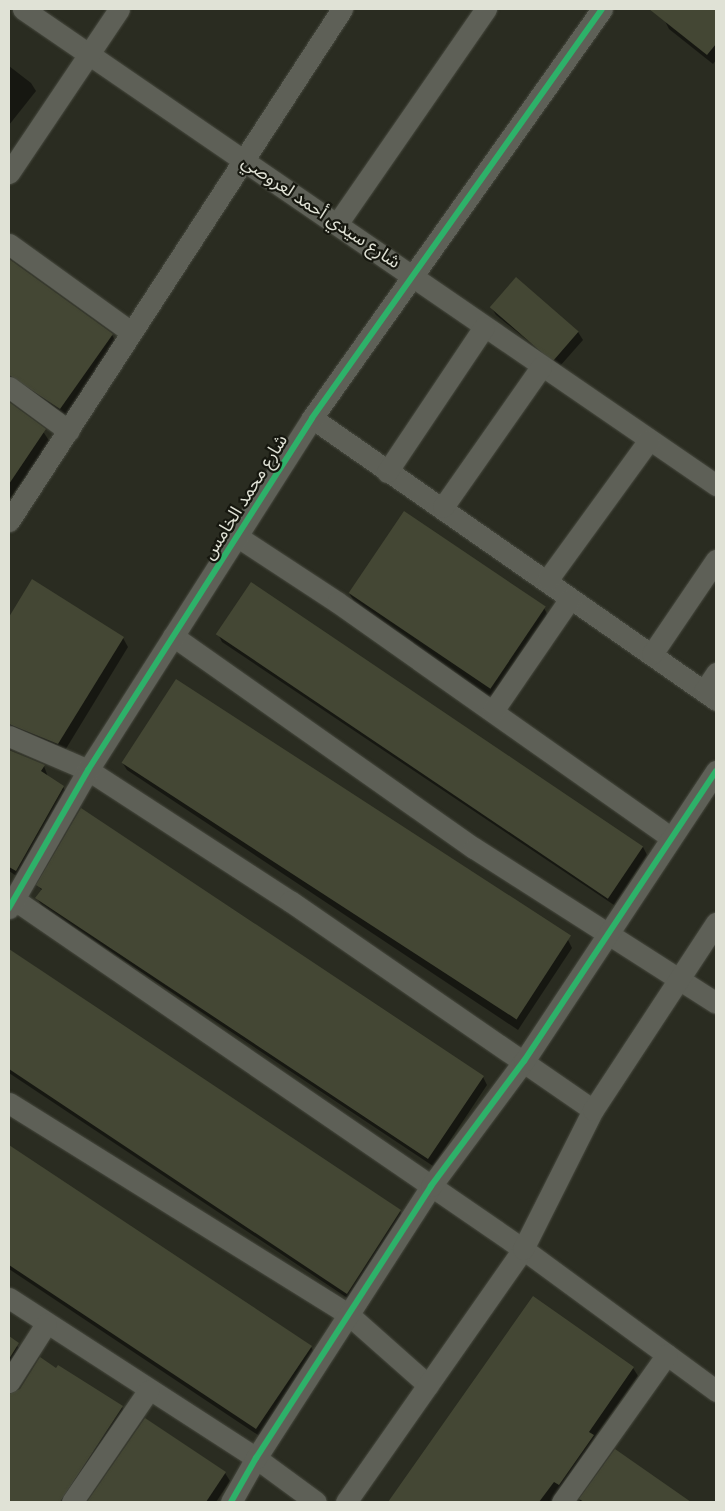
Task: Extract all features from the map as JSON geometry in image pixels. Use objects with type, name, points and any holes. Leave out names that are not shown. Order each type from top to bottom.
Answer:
[{"type":"street","name":"شارع سيدي أحمد لعروصي","points":[[23,9],[88,51],[411,274],[541,367],[716,485]]},
{"type":"street","points":[[9,173],[88,51],[119,9]]},
{"type":"street","points":[[9,520],[69,431],[242,159],[342,9]]},
{"type":"street","points":[[337,224],[486,9]]},
{"type":"street","name":"شارع محمد الخامس","points":[[12,904],[88,770],[312,418],[411,274],[527,116],[602,9]]},
{"type":"street","points":[[9,244],[131,332]]},
{"type":"street","points":[[387,472],[484,327]]},
{"type":"street","points":[[443,507],[541,367]]},
{"type":"street","points":[[9,387],[69,431]]},
{"type":"street","points":[[312,418],[387,472],[443,507],[548,580],[569,600],[652,654],[710,695],[716,673]]},
{"type":"street","points":[[548,580],[649,440]]},
{"type":"street","points":[[238,537],[493,712],[671,838]]},
{"type":"street","points":[[652,654],[716,560]]},
{"type":"street","points":[[493,712],[569,600]]},
{"type":"street","points":[[173,636],[474,848],[679,977],[716,1003]]},
{"type":"street","points":[[9,736],[88,770],[290,901],[593,1110]]},
{"type":"street","points":[[231,1502],[256,1458],[430,1186],[524,1061],[607,931],[716,771]]},
{"type":"street","points":[[12,904],[523,1249],[716,1391]]},
{"type":"street","points":[[346,1502],[523,1249],[593,1110],[716,923]]},
{"type":"street","points":[[9,1103],[348,1314],[428,1385]]},
{"type":"street","points":[[9,1298],[148,1391],[256,1458],[316,1502]]},
{"type":"street","points":[[9,1382],[46,1324]]},
{"type":"street","points":[[562,1502],[668,1354]]},
{"type":"street","points":[[72,1502],[148,1391]]},
{"type":"building","points":[[649,9],[716,9],[716,44],[707,55]]},
{"type":"building","points":[[9,259],[113,334],[60,409],[9,375]]},
{"type":"building","points":[[516,277],[579,331],[552,362],[490,307]]},
{"type":"building","points":[[9,402],[46,429],[9,484]]},
{"type":"building","points":[[404,511],[546,607],[490,689],[349,593]]},
{"type":"building","points":[[32,579],[124,637],[58,744],[9,724],[9,617]]},
{"type":"building","points":[[251,582],[643,846],[608,899],[216,634]]},
{"type":"building","points":[[176,679],[571,936],[517,1019],[122,763]]},
{"type":"building","points":[[9,750],[45,765],[41,771],[64,786],[16,871],[9,867]]},
{"type":"building","points":[[81,808],[484,1076],[428,1159],[35,898],[42,889],[36,885]]},
{"type":"building","points":[[9,949],[401,1210],[347,1294],[9,1069]]},
{"type":"building","points":[[9,1145],[312,1346],[256,1429],[9,1265]]},
{"type":"building","points":[[533,1296],[634,1367],[589,1432],[594,1435],[559,1485],[554,1482],[539,1502],[388,1502]]},
{"type":"building","points":[[9,1336],[19,1343],[9,1359]]},
{"type":"building","points":[[40,1357],[56,1368],[58,1365],[123,1406],[60,1502],[9,1502],[9,1394],[20,1389]]},
{"type":"building","points":[[145,1418],[226,1472],[206,1502],[87,1502]]},
{"type":"building","points":[[615,1449],[691,1502],[584,1502],[579,1499]]},
{"type":"cycle path","points":[[9,908],[88,770],[312,418],[602,9]]},
{"type":"cycle path","points":[[231,1502],[256,1458],[431,1186],[524,1061],[716,771]]}]
